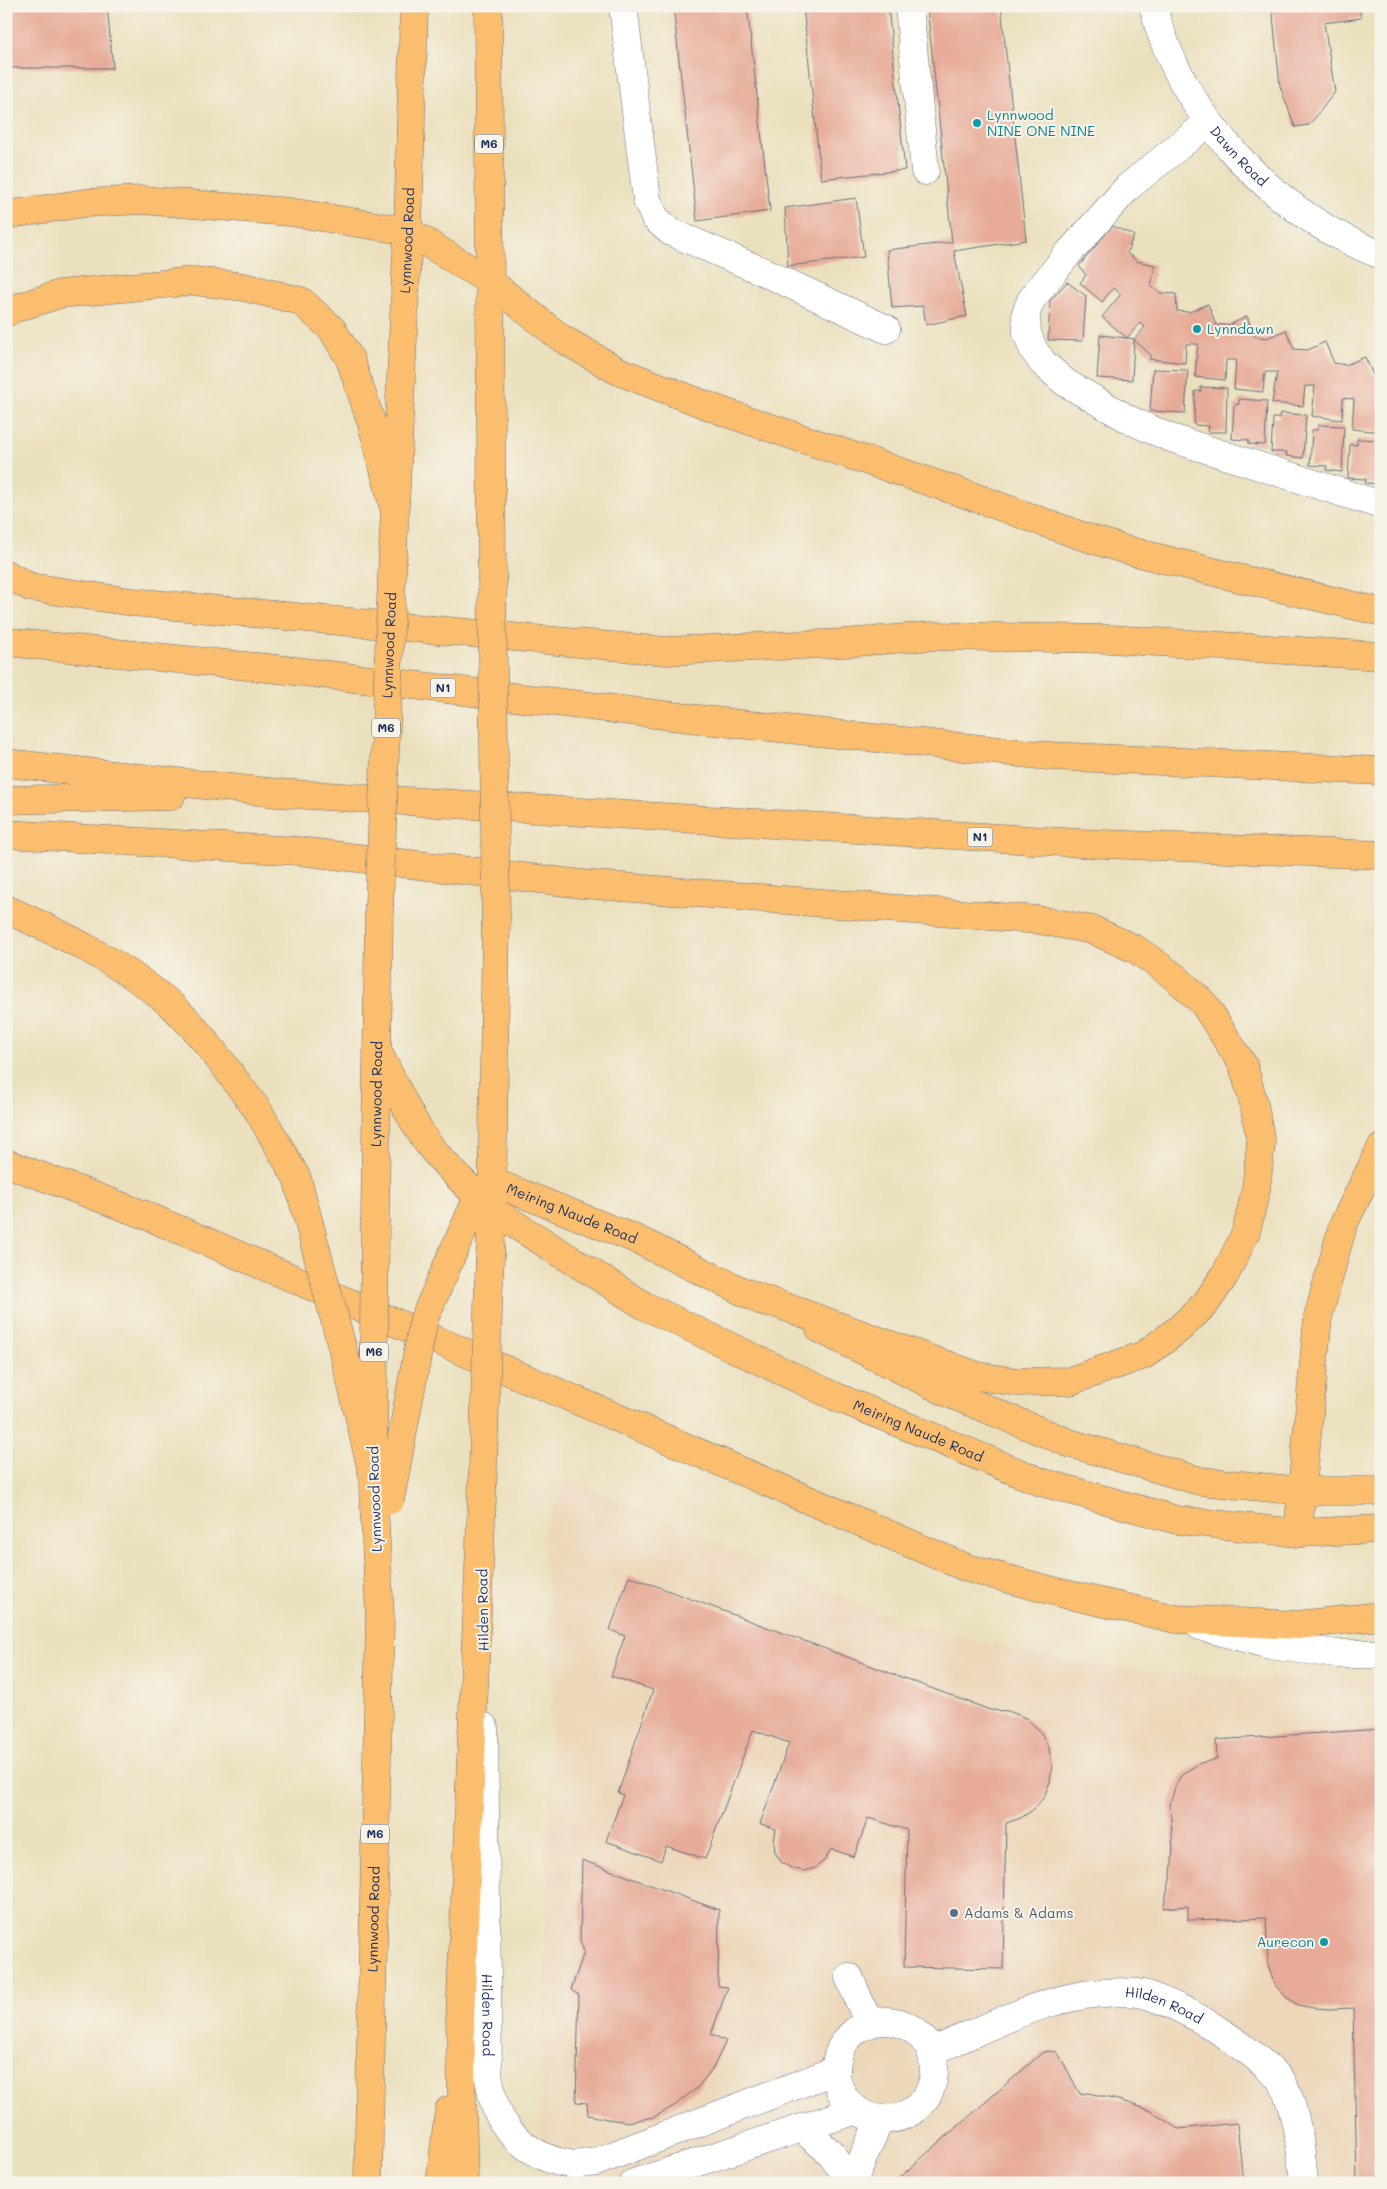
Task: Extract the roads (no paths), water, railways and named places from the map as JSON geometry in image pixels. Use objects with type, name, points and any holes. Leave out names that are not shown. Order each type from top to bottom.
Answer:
[{"type":"main road","name":"Lynnwood Road","points":[[368,2183],[380,1616],[375,1219],[380,906],[393,550],[408,231],[414,6]]},
{"type":"main road","name":"M6","points":[[464,2183],[460,2019],[482,1540],[488,1197],[496,918],[488,6]]},
{"type":"main road","points":[[6,215],[85,203],[142,200],[290,212],[408,231],[489,281],[561,338],[618,371],[724,412],[1123,549],[1381,612]]},
{"type":"main road","points":[[6,313],[60,294],[194,282],[244,287],[301,301],[332,328],[350,359],[373,427],[395,512]]},
{"type":"main road","points":[[6,574],[30,587],[132,602],[666,651],[844,643],[932,636],[1110,639],[1381,656]]},
{"type":"main road","name":"N1","points":[[6,642],[287,670],[739,724],[1049,756],[1381,770]]},
{"type":"main road","name":"N1","points":[[6,763],[278,793],[1079,843],[1381,855]]},
{"type":"main road","points":[[6,800],[278,793]]},
{"type":"main road","points":[[6,834],[298,851],[582,884],[1039,920],[1093,930],[1137,950],[1175,977],[1204,1004],[1243,1065],[1254,1104],[1261,1143],[1256,1189],[1246,1232],[1225,1275],[1206,1303],[1179,1329],[1144,1355],[1070,1381],[1017,1382],[977,1376],[744,1292]]},
{"type":"main road","points":[[6,909],[112,962],[163,998],[198,1033],[257,1109],[297,1178],[379,1487]]},
{"type":"main road","points":[[378,1052],[432,1149],[488,1197],[454,1250],[424,1319],[379,1487]]},
{"type":"main road","points":[[1298,1533],[1318,1317],[1343,1225],[1381,1148]]},
{"type":"main road","points":[[6,1163],[145,1215],[967,1568],[1065,1594],[1176,1619],[1297,1625],[1381,1616]]},
{"type":"main road","name":"Meiring Naude Road","points":[[488,1197],[638,1240],[948,1393],[1069,1443],[1200,1481],[1303,1491],[1381,1491]]},
{"type":"main road","name":"Meiring Naude Road","points":[[488,1197],[645,1306],[834,1396],[1041,1482],[1178,1520],[1298,1533],[1381,1530]]},
{"type":"main road","points":[[440,2183],[460,2019]]},
{"type":"street","points":[[623,6],[647,200],[655,218],[671,232],[764,272],[886,329]]},
{"type":"street","points":[[909,6],[925,171]]},
{"type":"street","name":"Dawn Road","points":[[1153,6],[1159,30],[1191,98],[1230,148],[1269,187],[1307,216],[1381,255]]},
{"type":"street","points":[[1209,122],[1128,187],[1066,255],[1031,300],[1026,313],[1027,333],[1033,349],[1043,363],[1066,383],[1130,420],[1168,437],[1381,505]]},
{"type":"street","name":"Hilden Road","points":[[482,1540],[488,2074],[497,2111],[514,2137],[529,2149],[546,2158],[570,2165],[596,2162],[836,2070]]},
{"type":"street","points":[[1176,1619],[1270,1646],[1337,1654],[1381,1654]]},
{"type":"street","points":[[849,1977],[869,2024]]},
{"type":"street","name":"Hilden Road","points":[[931,2052],[1032,2009],[1049,2004],[1084,1995],[1102,1993],[1124,1992],[1146,1995],[1193,2016],[1245,2048],[1282,2082],[1299,2135],[1304,2183]]},
{"type":"street","points":[[634,2183],[802,2129],[869,2114],[893,2118],[907,2114],[919,2106],[928,2094],[933,2081],[934,2066],[931,2052],[923,2039],[912,2029],[898,2023],[883,2021],[869,2024],[856,2031],[845,2042],[839,2055],[836,2070],[842,2092],[869,2114]]},
{"type":"street","points":[[852,2183],[869,2114]]},
{"type":"street","points":[[802,2129],[831,2153],[852,2183]]},
{"type":"place","name":"Lynnwood NINE ONE NINE","points":[[977,123]]},
{"type":"place","name":"Lynndawn","points":[[1197,329]]},
{"type":"place","name":"Adams & Adams","points":[[954,1913]]},
{"type":"place","name":"Aurecon","points":[[1324,1942]]}]
